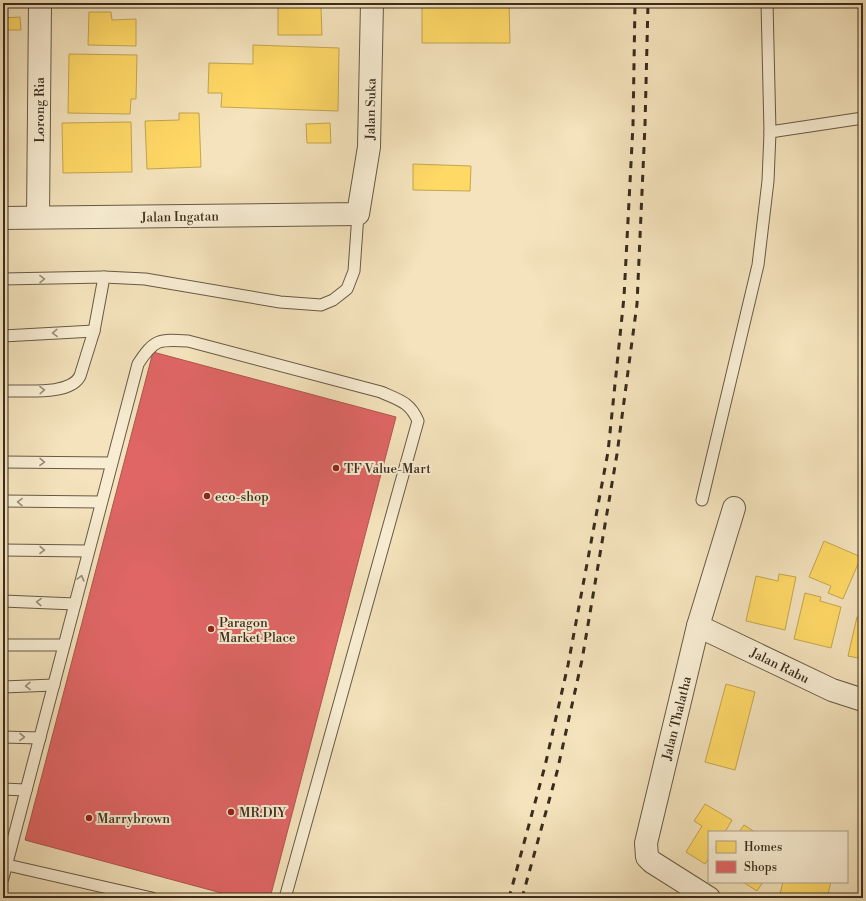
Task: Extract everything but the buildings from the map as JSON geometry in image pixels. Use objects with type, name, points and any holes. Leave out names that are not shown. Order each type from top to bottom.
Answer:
[{"type":"street","name":"Lorong Ria","points":[[38,217],[40,3]]},
{"type":"street","name":"Jalan Suka","points":[[358,214],[369,147],[372,3]]},
{"type":"street","name":"Jalan Ingatan","points":[[3,218],[358,214]]},
{"type":"street","name":"Jalan Thalatha","points":[[709,898],[658,867],[647,857],[645,850],[698,626],[734,508]]},
{"type":"street","name":"Jalan Rabu","points":[[698,626],[832,690],[863,700]]},
{"type":"lane","points":[[702,500],[758,264],[768,181],[770,132],[767,3]]},
{"type":"lane","points":[[770,132],[863,118]]},
{"type":"lane","points":[[3,280],[104,277],[145,279],[280,302],[321,305],[334,300],[346,289],[354,272],[358,214]]},
{"type":"lane","points":[[3,391],[63,389],[77,383],[94,331],[104,277]]},
{"type":"lane","points":[[3,336],[94,331]]},
{"type":"lane","points":[[3,878],[5,864],[40,738],[138,364],[149,347],[166,339],[188,341],[381,392],[400,400],[413,410],[418,421],[285,898]]},
{"type":"lane","points":[[3,462],[111,463]]},
{"type":"lane","points":[[3,501],[101,502]]},
{"type":"lane","points":[[3,550],[88,551]]},
{"type":"lane","points":[[3,601],[75,604]]},
{"type":"lane","points":[[3,645],[64,645]]},
{"type":"lane","points":[[3,687],[54,685]]},
{"type":"lane","points":[[3,737],[40,738]]},
{"type":"lane","points":[[3,790],[26,790]]},
{"type":"lane","points":[[5,864],[152,898]]},
{"type":"railway","points":[[509,898],[545,766],[568,665],[608,452],[624,297],[633,125],[635,3]]},
{"type":"railway","points":[[522,898],[557,772],[582,660],[617,454],[637,304],[645,125],[648,3]]},
{"type":"place","name":"TF Value-Mart","points":[[336,468]]},
{"type":"place","name":"eco-shop","points":[[207,496]]},
{"type":"place","name":"Paragon Market Place","points":[[211,629]]},
{"type":"place","name":"MR.DIY","points":[[231,812]]},
{"type":"place","name":"Marrybrown","points":[[89,818]]}]
